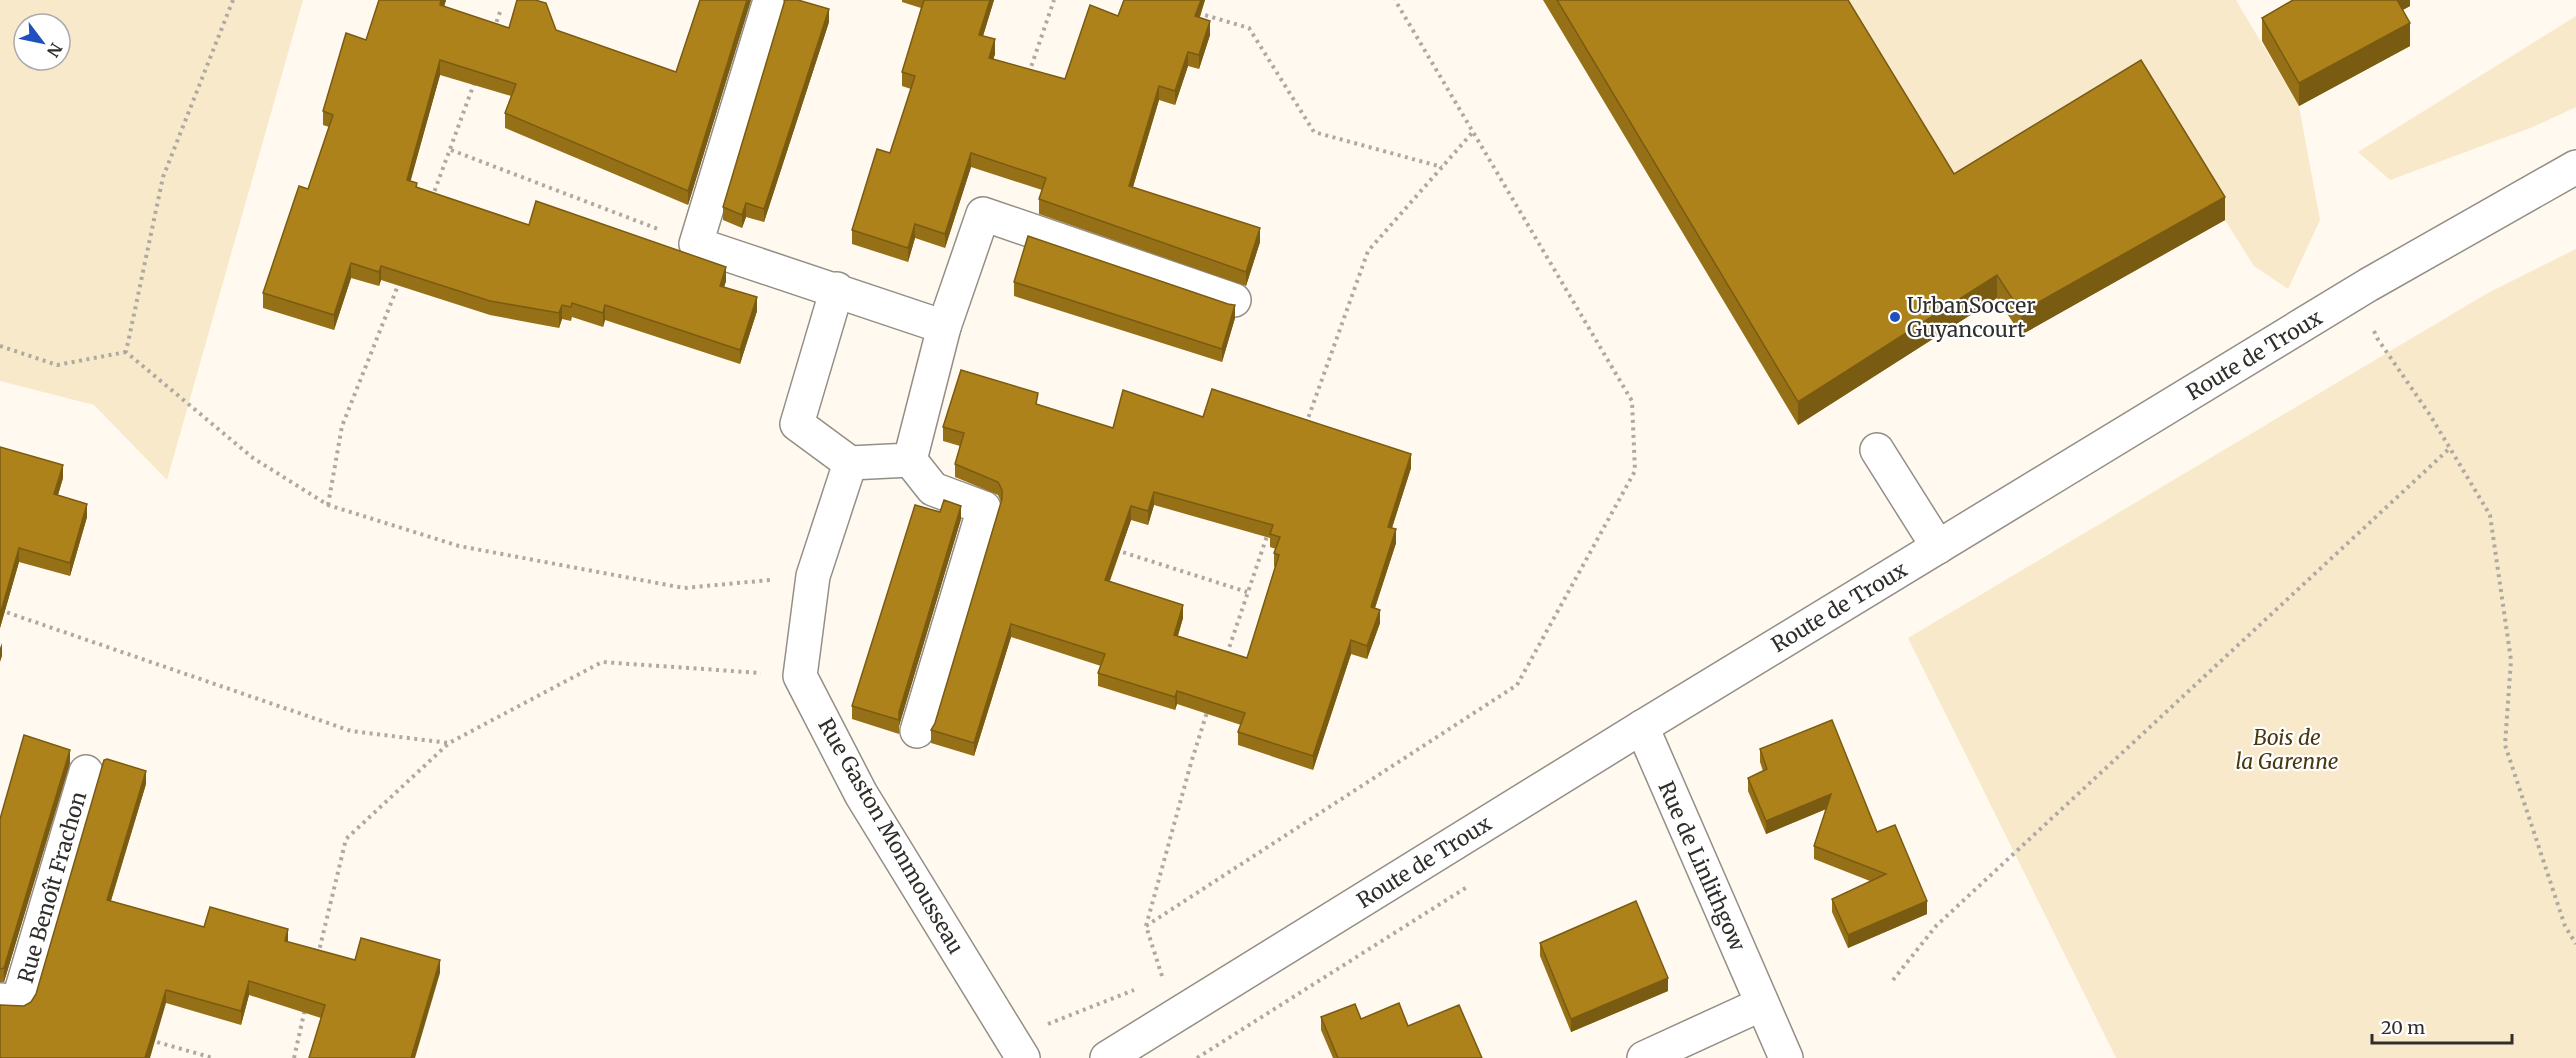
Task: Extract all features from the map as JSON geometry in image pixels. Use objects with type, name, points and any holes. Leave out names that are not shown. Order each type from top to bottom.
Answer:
[{"type":"street","points":[[768,7],[696,244],[944,327]]},
{"type":"street","name":"Route de Troux","points":[[1107,1058],[1642,727],[2368,285],[2576,167]]},
{"type":"street","points":[[910,460],[944,327],[983,214],[1234,300]]},
{"type":"street","points":[[837,290],[796,424],[850,463],[910,460]]},
{"type":"street","points":[[1876,450],[1938,547]]},
{"type":"street","points":[[910,460],[933,489],[984,508],[917,731]]},
{"type":"street","points":[[800,676],[813,576],[850,463]]},
{"type":"street","name":"Rue Gaston Monmousseau","points":[[800,676],[861,794],[1023,1058]]},
{"type":"street","name":"Rue de Linlithgow","points":[[1642,727],[1786,1058]]},
{"type":"street","name":"Rue Benoît Frachon","points":[[0,1000],[18,1002],[86,772]]},
{"type":"street","points":[[1644,1058],[1762,1004]]},
{"type":"path","points":[[126,352],[163,177],[233,0]]},
{"type":"path","points":[[1028,79],[1054,0]]},
{"type":"path","points":[[1146,926],[1516,685],[1635,471],[1632,402],[1395,0]]},
{"type":"path","points":[[1188,9],[1249,28],[1314,132],[1442,167]]},
{"type":"path","points":[[492,34],[500,12]]},
{"type":"path","points":[[429,206],[477,76]]},
{"type":"path","points":[[1305,427],[1368,251],[1472,133]]},
{"type":"path","points":[[451,150],[696,244]]},
{"type":"path","points":[[328,505],[342,426],[403,272]]},
{"type":"path","points":[[2372,326],[2377,338],[2450,448],[2490,515],[2511,660],[2505,745],[2565,926],[2576,944]]},
{"type":"path","points":[[0,346],[57,365],[126,352]]},
{"type":"path","points":[[126,352],[253,458],[328,505],[459,546],[684,588],[813,576]]},
{"type":"path","points":[[1893,980],[1936,926],[2450,448]]},
{"type":"path","points":[[1226,656],[1270,526]]},
{"type":"path","points":[[1110,548],[1247,592]]},
{"type":"path","points":[[0,610],[351,731],[449,743]]},
{"type":"path","points":[[316,966],[346,839],[449,743],[602,662],[800,676]]},
{"type":"path","points":[[1174,1016],[1146,926],[1191,763],[1212,699]]},
{"type":"path","points":[[294,1058],[308,1000]]},
{"type":"path","points":[[144,1038],[213,1058]]},
{"type":"green space","points":[[0,0],[303,0],[167,480],[94,405],[0,381]]},
{"type":"green space","points":[[1833,0],[2236,0],[2299,106],[2320,220],[2288,289],[2254,266],[2225,220],[1954,197]]},
{"type":"green space","points":[[2576,16],[2576,107],[2533,127],[2390,180],[2358,152]]},
{"type":"green space","name":"Bois de la Garenne","points":[[2576,249],[2576,1058],[2116,1058],[1908,638],[2486,294]]},
{"type":"building","points":[[379,0],[441,0],[440,5],[509,28],[517,0],[535,0],[546,3],[556,30],[676,72],[700,0],[747,0],[688,191],[505,113],[516,84],[440,60],[407,180],[417,183],[416,187],[529,225],[536,201],[726,267],[720,286],[757,297],[740,350],[605,305],[603,313],[572,303],[571,307],[562,305],[559,313],[490,301],[381,266],[379,272],[351,263],[334,315],[263,293],[299,186],[308,189],[333,115],[323,111],[346,33],[366,40]]},
{"type":"building","points":[[785,0],[798,0],[829,9],[764,209],[746,203],[742,215],[723,207]]},
{"type":"building","points":[[924,0],[990,0],[979,35],[995,39],[989,58],[1065,79],[1090,5],[1118,16],[1124,0],[1201,0],[1195,16],[1210,21],[1199,55],[1188,52],[1175,91],[1159,86],[1129,186],[1260,228],[1246,272],[1039,199],[1046,178],[971,153],[945,234],[915,224],[908,248],[852,230],[877,149],[890,153],[915,76],[902,72]]},
{"type":"building","points":[[1557,0],[1848,0],[1954,174],[2141,60],[2225,197],[2021,312],[1997,275],[1798,402]]},
{"type":"building","points":[[2293,0],[2397,0],[2410,23],[2299,83],[2262,18]]},
{"type":"building","points":[[1028,236],[1235,305],[1222,349],[1014,282]]},
{"type":"building","points":[[961,370],[1038,393],[1036,404],[1113,428],[1123,390],[1203,417],[1212,389],[1411,454],[1388,527],[1396,529],[1371,607],[1380,610],[1367,646],[1351,640],[1313,756],[1238,732],[1245,713],[1177,691],[1175,697],[1098,673],[1105,654],[1011,624],[974,743],[931,730],[1002,499],[1002,490],[998,482],[955,464],[964,433],[943,427]],"holes":[[[1154,492],[1273,525],[1270,534],[1280,537],[1274,553],[1279,555],[1247,658],[1174,635],[1183,605],[1105,580],[1131,506],[1148,511]]]},
{"type":"building","points":[[0,447],[63,465],[54,494],[87,504],[70,563],[19,548],[0,615]]},
{"type":"building","points":[[944,500],[961,506],[899,712],[899,720],[852,706],[915,505],[940,512]]},
{"type":"building","points":[[1832,720],[1877,832],[1895,825],[1927,901],[1848,935],[1832,899],[1886,874],[1814,846],[1831,794],[1766,821],[1748,778],[1767,769],[1760,749]]},
{"type":"building","points":[[24,735],[70,750],[4,968],[0,969],[0,819]]},
{"type":"building","points":[[104,760],[146,771],[107,900],[204,927],[210,907],[288,929],[285,941],[355,960],[361,938],[440,960],[411,1058],[309,1058],[325,1005],[249,981],[241,1011],[166,990],[145,1058],[0,1058],[0,1005],[24,1006],[31,1002],[36,994]]},
{"type":"building","points":[[1636,901],[1668,978],[1571,1019],[1540,943]]},
{"type":"building","points":[[1399,1003],[1408,1026],[1459,1005],[1482,1058],[1338,1058],[1321,1017],[1355,1004],[1361,1019]]},
{"type":"place","name":"UrbanSoccer Guyancourt","points":[[1895,317]]}]
